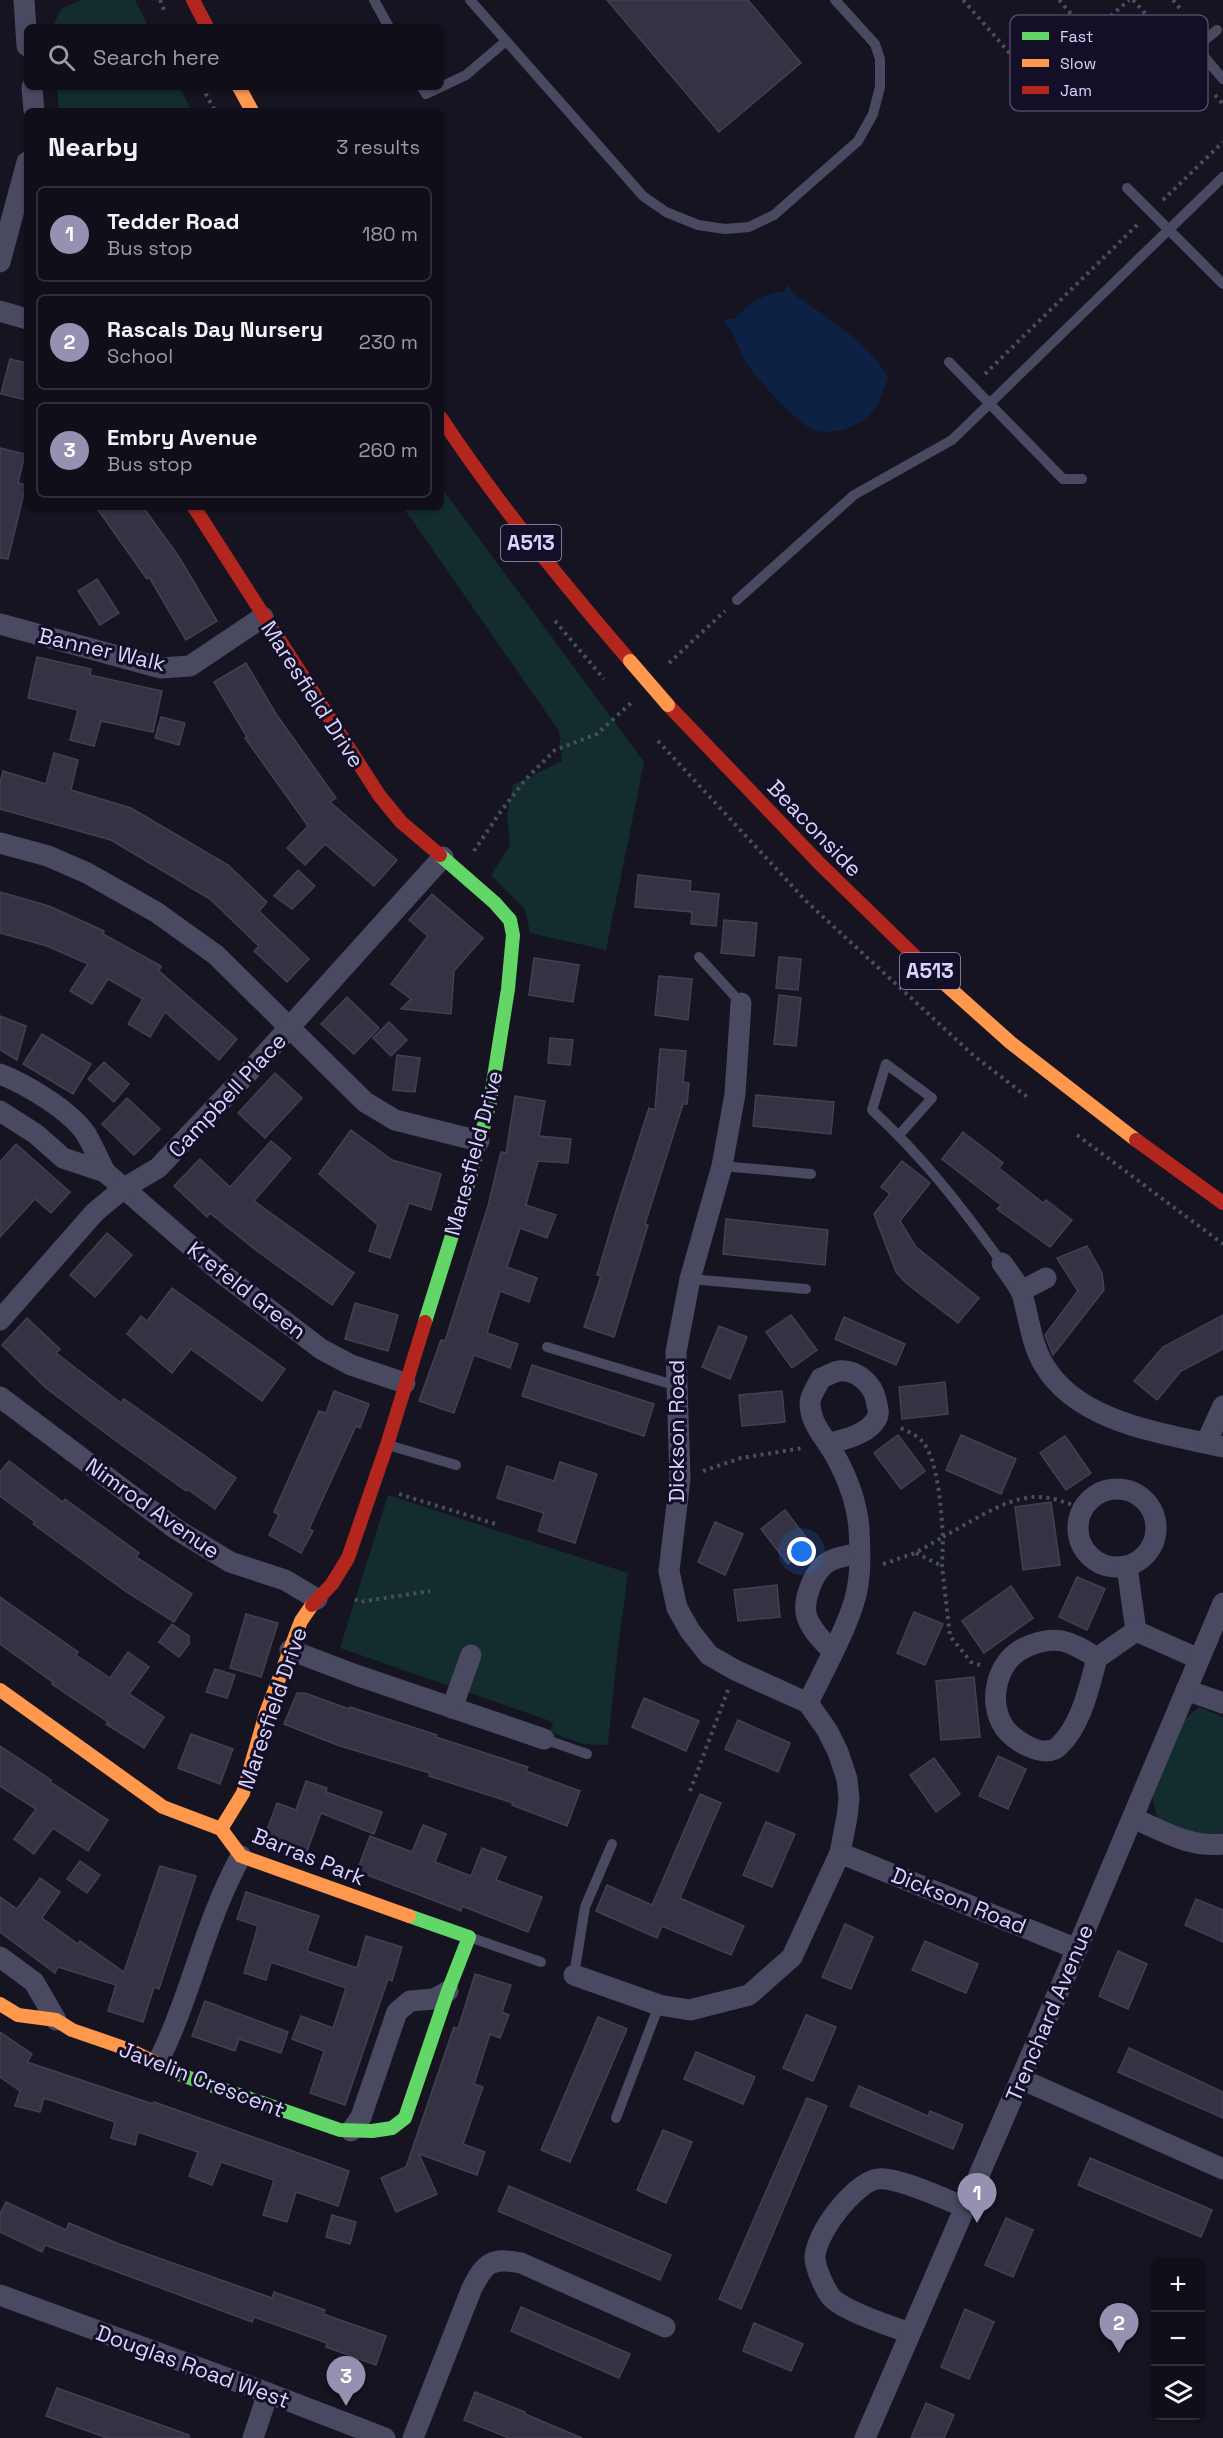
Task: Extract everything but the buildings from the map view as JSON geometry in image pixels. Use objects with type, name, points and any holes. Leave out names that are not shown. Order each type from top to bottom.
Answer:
[{"type":"main road","points":[[193,0],[205,24]]},
{"type":"main road","points":[[241,90],[250,108]]},
{"type":"main road","name":"Beaconside","points":[[444,422],[563,584],[668,705],[771,815],[881,925],[974,1011],[1037,1064],[1223,1203]]},
{"type":"main road","name":"Maresfield Drive","points":[[196,510],[379,795],[401,822],[495,903],[510,920],[513,935],[508,989],[490,1102],[387,1445],[348,1558],[332,1584],[317,1599],[302,1621],[266,1713],[243,1793],[221,1829]]},
{"type":"main road","name":"Barras Park","points":[[0,1690],[163,1807],[221,1829],[241,1856],[469,1937]]},
{"type":"main road","name":"Javelin Crescent","points":[[0,2004],[18,2015],[56,2020],[72,2030],[158,2062],[184,2076],[322,2125],[351,2131],[392,2128],[405,2118],[469,1937]]},
{"type":"street","points":[[24,0],[26,24]]},
{"type":"street","points":[[32,90],[34,108]]},
{"type":"street","points":[[0,262],[24,173]]},
{"type":"street","points":[[0,311],[24,318]]},
{"type":"street","name":"Banner Walk","points":[[0,624],[161,668],[190,666],[263,617]]},
{"type":"street","points":[[0,843],[48,856],[87,873],[156,912],[216,955],[365,1102],[394,1120],[479,1141]]},
{"type":"street","name":"Campbell Place","points":[[0,1320],[95,1212],[124,1188],[158,1168],[289,1028],[450,863]]},
{"type":"street","name":"Dickson Road","points":[[741,1003],[735,1094],[722,1166],[690,1279],[676,1352],[680,1479],[669,1571],[677,1608],[690,1631],[710,1654],[735,1670],[808,1702]]},
{"type":"street","name":"Krefeld Green","points":[[0,1074],[21,1082],[63,1112],[85,1133],[105,1172]]},
{"type":"street","name":"Krefeld Green","points":[[0,1111],[36,1134],[63,1158],[105,1172],[224,1275],[321,1349],[351,1365],[405,1383]]},
{"type":"street","points":[[1002,1263],[1021,1292],[1035,1344],[1043,1364],[1054,1379],[1070,1393],[1114,1418],[1149,1432],[1214,1445],[1223,1406]]},
{"type":"street","points":[[1021,1292],[1046,1278]]},
{"type":"street","points":[[574,1975],[659,2005],[690,2010],[749,1995],[792,1956],[840,1853],[847,1817],[849,1798],[847,1779],[838,1752],[827,1730],[808,1702],[849,1614],[858,1586],[859,1561],[856,1505],[828,1444],[820,1435],[812,1418],[810,1400],[821,1378],[840,1371],[861,1376],[874,1392],[878,1410],[877,1418],[868,1428],[855,1436],[828,1444]]},
{"type":"street","name":"Nimrod Avenue","points":[[0,1397],[176,1529],[230,1562],[285,1580],[317,1599]]},
{"type":"street","points":[[1115,1489],[1128,1490],[1139,1495],[1149,1504],[1155,1516],[1157,1529],[1155,1541],[1149,1553],[1139,1562],[1127,1566],[1112,1567],[1097,1562],[1086,1552],[1079,1538],[1078,1523],[1083,1509],[1091,1499],[1102,1492],[1115,1489]]},
{"type":"street","points":[[832,1651],[817,1634],[807,1617],[810,1586],[824,1566],[837,1558],[859,1561]]},
{"type":"street","points":[[1127,1566],[1136,1630]]},
{"type":"street","name":"Trenchard Avenue","points":[[865,2438],[1077,1949],[1223,1603]]},
{"type":"street","points":[[1096,1658],[1060,1639],[1046,1640],[1017,1651],[1000,1673],[995,1698],[999,1717],[1005,1729],[1027,1746],[1044,1751],[1058,1748],[1071,1732],[1086,1699],[1096,1658],[1136,1630]]},
{"type":"street","points":[[1136,1630],[1198,1659]]},
{"type":"street","points":[[290,1650],[544,1739]]},
{"type":"street","points":[[453,1708],[471,1654]]},
{"type":"street","points":[[1186,1690],[1223,1703]]},
{"type":"street","points":[[1133,1818],[1187,1842],[1206,1846],[1223,1844]]},
{"type":"street","name":"Dickson Road","points":[[840,1853],[1077,1949]]},
{"type":"street","points":[[158,2062],[173,2032],[200,1953],[241,1856]]},
{"type":"street","points":[[0,1957],[34,1982],[56,2020]]},
{"type":"street","points":[[351,2131],[361,2116],[397,2012],[410,2001],[434,2000],[448,1991]]},
{"type":"street","points":[[1021,2079],[1223,2169]]},
{"type":"street","points":[[909,2333],[850,2309],[831,2297],[821,2279],[815,2258],[820,2240],[844,2202],[859,2186],[878,2179],[896,2181],[964,2207]]},
{"type":"street","points":[[413,2438],[472,2288],[482,2268],[492,2262],[506,2260],[521,2263],[665,2327]]},
{"type":"street","name":"Douglas Road West","points":[[0,2295],[385,2438]]},
{"type":"street","points":[[253,2438],[268,2393]]},
{"type":"lane","points":[[374,0],[387,24]]},
{"type":"lane","points":[[470,0],[643,196],[666,212],[698,225],[725,229],[749,227],[774,215],[858,141],[873,114],[880,87],[880,59],[874,44],[836,0]]},
{"type":"lane","points":[[1208,37],[1217,30]]},
{"type":"lane","points":[[444,85],[466,75],[506,41]]},
{"type":"lane","points":[[1208,61],[1223,79]]},
{"type":"lane","points":[[737,600],[854,495],[952,440],[1223,177]]},
{"type":"lane","points":[[1127,188],[1223,284]]},
{"type":"lane","points":[[948,362],[1063,479],[1082,479]]},
{"type":"lane","points":[[699,957],[741,1003]]},
{"type":"lane","points":[[899,1135],[932,1098],[886,1064],[872,1110],[899,1135],[945,1185],[1002,1263]]},
{"type":"lane","points":[[722,1166],[811,1174]]},
{"type":"lane","points":[[690,1279],[806,1289]]},
{"type":"lane","points":[[547,1347],[677,1386]]},
{"type":"lane","points":[[387,1445],[456,1465]]},
{"type":"lane","points":[[544,1739],[587,1754]]},
{"type":"lane","points":[[574,1975],[585,1907],[612,1844]]},
{"type":"lane","points":[[469,1937],[541,1962]]},
{"type":"lane","points":[[616,2118],[659,2005]]},
{"type":"path","points":[[963,0],[1010,53]]},
{"type":"path","points":[[1059,0],[1072,15]]},
{"type":"path","points":[[1112,15],[1130,0]]},
{"type":"path","points":[[1173,0],[1186,15]]},
{"type":"path","points":[[204,90],[213,108]]},
{"type":"path","points":[[972,387],[1223,142]]},
{"type":"path","points":[[666,667],[737,600]]},
{"type":"path","points":[[450,863],[478,847],[501,810],[526,779],[555,750],[597,734],[636,698]]},
{"type":"path","points":[[877,1418],[922,1440],[934,1466],[940,1501],[943,1537],[942,1566],[950,1636],[971,1662],[1000,1673]]},
{"type":"path","points":[[680,1479],[741,1458],[828,1444]]},
{"type":"path","points":[[373,1485],[499,1525]]},
{"type":"path","points":[[859,1561],[894,1562],[1013,1501],[1034,1497],[1059,1500],[1083,1509]]},
{"type":"path","points":[[915,1553],[942,1566]]},
{"type":"path","points":[[332,1584],[359,1602],[430,1591]]},
{"type":"path","points":[[690,1791],[735,1670]]},
{"type":"green space","points":[[81,0],[135,0],[147,24],[54,24],[62,8]]},
{"type":"green space","points":[[57,90],[181,90],[190,108],[59,108]]},
{"type":"green space","points":[[444,491],[644,762],[606,950],[530,933],[525,909],[491,875],[510,845],[507,815],[513,785],[562,761],[559,731],[405,510],[444,510]]},
{"type":"green space","points":[[388,1495],[628,1573],[608,1745],[583,1744],[550,1732],[553,1722],[340,1648]]},
{"type":"green space","points":[[1199,1707],[1223,1717],[1223,1832],[1205,1836],[1189,1834],[1157,1818],[1152,1795],[1185,1719]]},
{"type":"water","points":[[790,286],[790,291],[830,319],[868,351],[888,377],[875,408],[856,425],[823,432],[807,426],[766,388],[749,367],[733,335],[724,323],[726,319],[734,319],[757,300],[785,291],[786,287]]},
{"type":"traffic: fast","points":[[425,1322],[469,1181],[490,1102],[508,989],[513,935],[510,920],[495,903],[440,855]]},
{"type":"traffic: fast","points":[[166,2068],[340,2130],[372,2131],[392,2128],[405,2118],[469,1937],[409,1916]]},
{"type":"traffic: slow","points":[[241,90],[250,108]]},
{"type":"traffic: slow","points":[[630,661],[668,705]]},
{"type":"traffic: slow","points":[[926,967],[1011,1043],[1136,1140]]},
{"type":"traffic: slow","points":[[221,1829],[243,1793],[266,1713],[301,1621],[312,1605]]},
{"type":"traffic: slow","points":[[0,1690],[163,1807],[221,1829],[241,1856],[409,1916]]},
{"type":"traffic: slow","points":[[0,2004],[18,2015],[56,2020],[72,2030],[130,2050],[166,2068]]},
{"type":"traffic: jam","points":[[193,0],[205,24]]},
{"type":"traffic: jam","points":[[444,422],[532,542],[630,661]]},
{"type":"traffic: jam","points":[[196,510],[379,795],[401,822],[440,855]]},
{"type":"traffic: jam","points":[[668,705],[821,865],[926,967]]},
{"type":"traffic: jam","points":[[1136,1140],[1223,1203]]},
{"type":"traffic: jam","points":[[312,1605],[332,1584],[348,1558],[387,1445],[425,1322]]},
{"type":"place","name":"Tedder Road","points":[[977,2223]]},
{"type":"place","name":"Rascals Day Nursery","points":[[1119,2353]]},
{"type":"place","name":"Embry Avenue","points":[[346,2406]]}]
